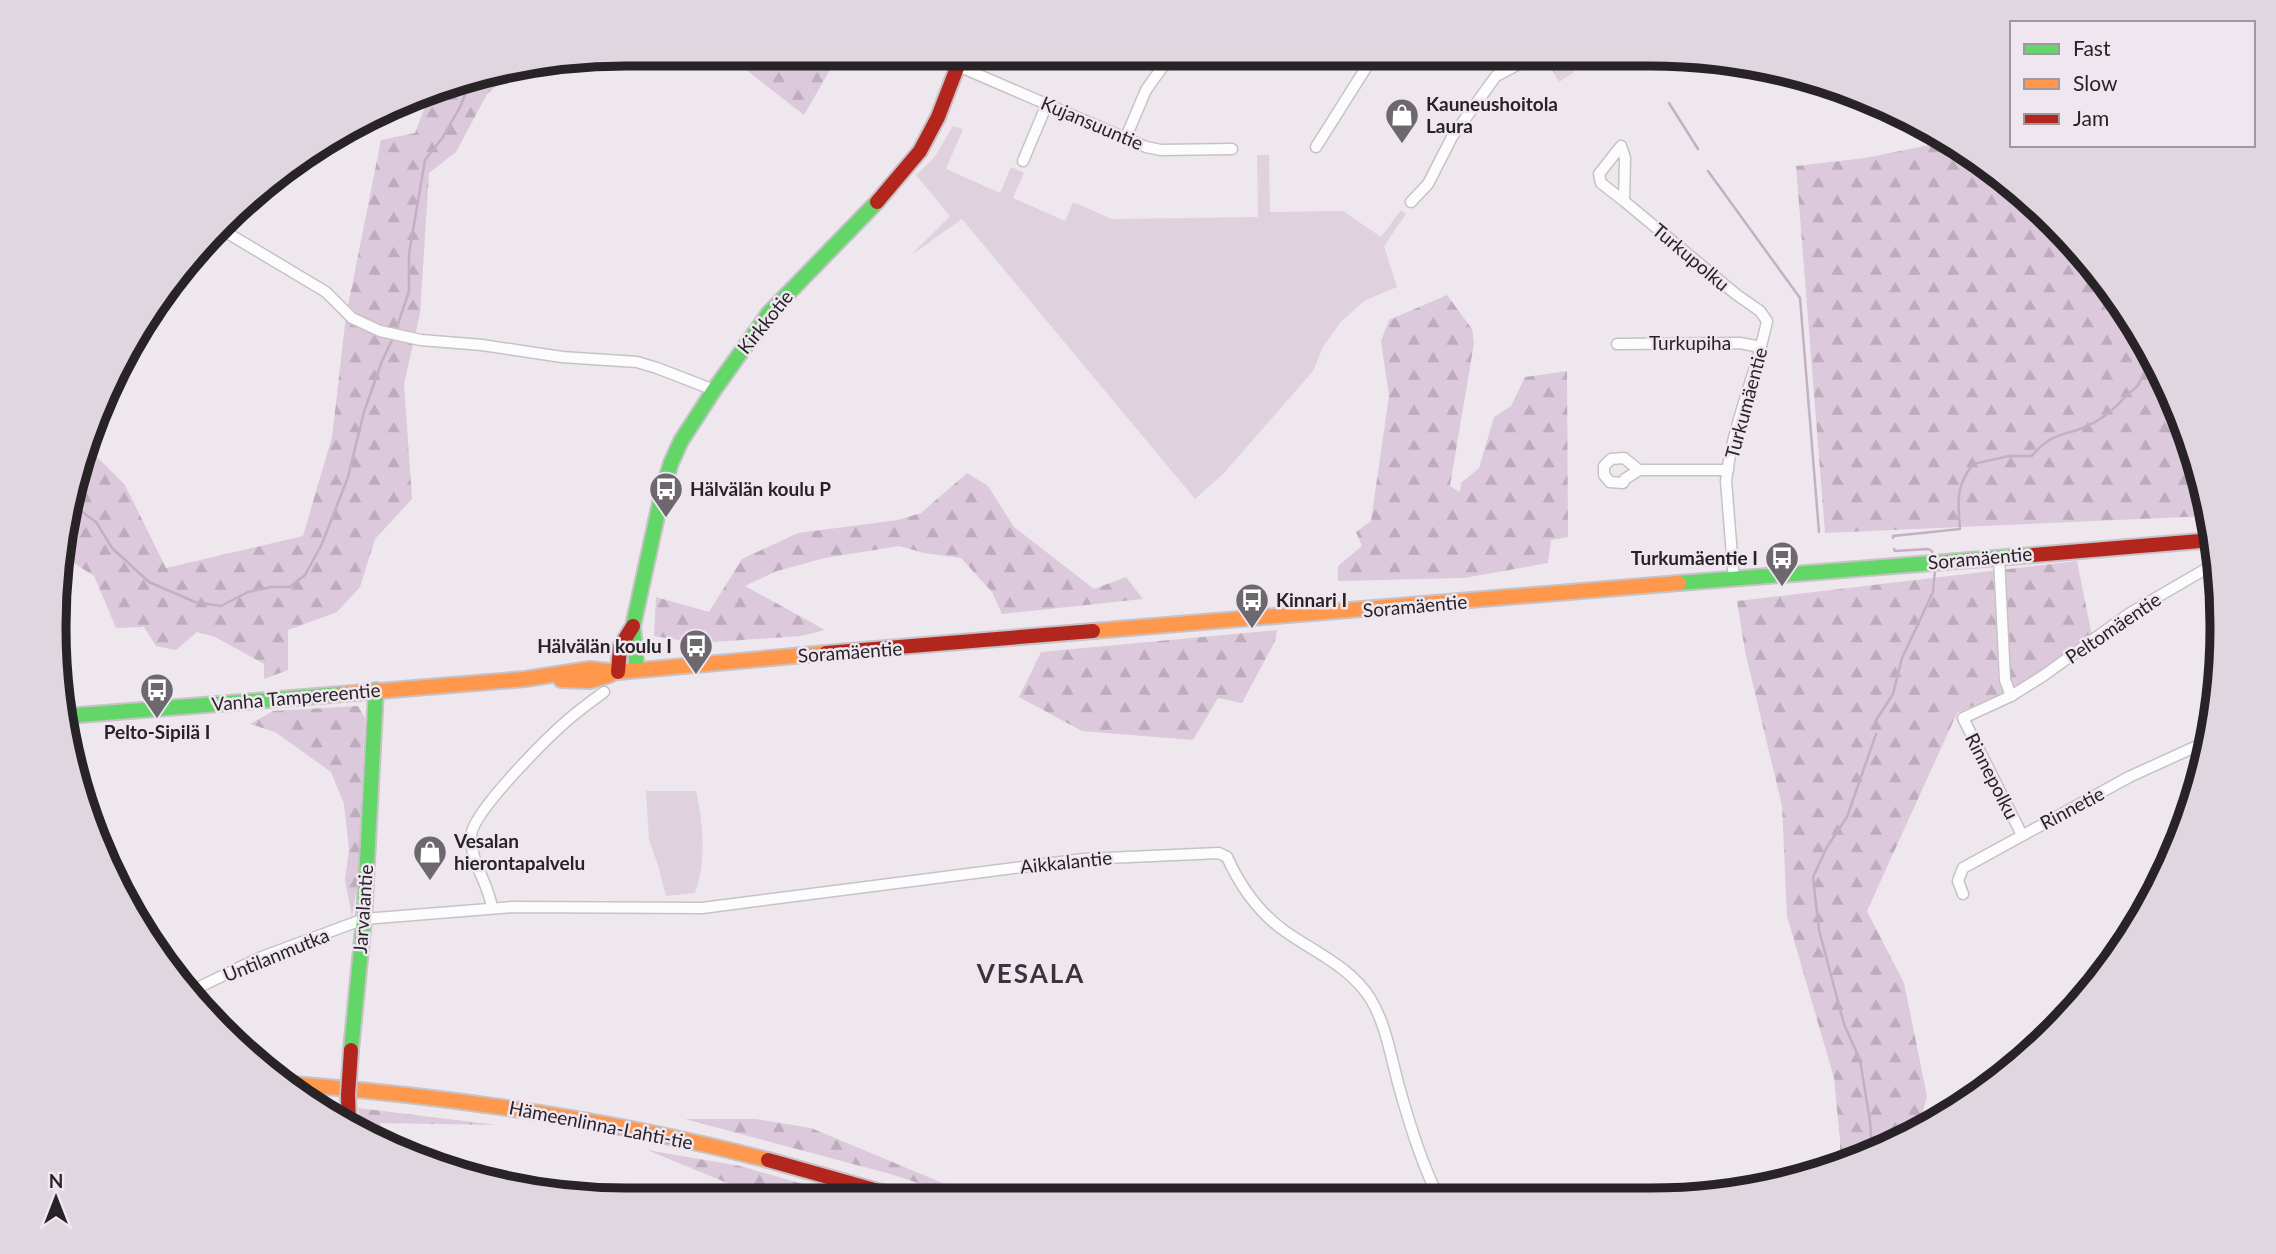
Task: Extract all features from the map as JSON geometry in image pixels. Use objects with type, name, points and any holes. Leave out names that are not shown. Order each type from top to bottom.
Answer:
[{"type":"main road","name":"Kirkkotie","points":[[637,670],[633,626],[663,489],[681,441],[769,313],[883,196],[920,151],[938,117],[958,66]]},
{"type":"main road","name":"Soramäentie","points":[[618,672],[2203,541]]},
{"type":"main road","name":"Kirkkotie","points":[[618,672],[616,657],[619,645],[633,626]]},
{"type":"main road","name":"Vanha Tampereentie","points":[[74,715],[525,679],[590,669],[618,672]]},
{"type":"main road","name":"Jarvalantie","points":[[349,1113],[351,1050],[364,919],[376,690]]},
{"type":"main road","name":"Hämeenlinna-Lahti-tie","points":[[305,1085],[422,1096],[572,1118],[729,1150],[868,1188]]},
{"type":"street","name":"Kujansuuntie","points":[[972,66],[1048,104],[1146,147],[1161,150],[1232,149]]},
{"type":"street","points":[[1126,137],[1146,90],[1163,66]]},
{"type":"street","points":[[1316,147],[1367,66]]},
{"type":"street","points":[[1411,202],[1428,184],[1452,137],[1496,76],[1515,66]]},
{"type":"street","points":[[1023,161],[1048,104]]},
{"type":"street","name":"Turkupolku","points":[[1624,201],[1625,158],[1621,146],[1600,174],[1601,183],[1760,311]]},
{"type":"street","points":[[228,234],[326,292],[352,318],[380,331],[421,340],[482,345],[562,357],[637,362],[714,390]]},
{"type":"street","name":"Turkumäentie","points":[[1734,580],[1726,481],[1737,425],[1767,321],[1760,311]]},
{"type":"street","name":"Turkupiha","points":[[1617,344],[1740,343],[1761,347]]},
{"type":"street","points":[[1639,470],[1728,470]]},
{"type":"street","points":[[1999,557],[2005,680],[2011,696]]},
{"type":"street","name":"Peltomäentie","points":[[1963,718],[2011,696],[2130,613],[2206,569]]},
{"type":"street","points":[[492,908],[472,849],[474,823],[496,795],[569,719],[604,692]]},
{"type":"street","name":"Rinnepolku","points":[[1963,718],[2022,835]]},
{"type":"street","name":"Rinnetie","points":[[1963,894],[1958,881],[1964,868],[2129,777],[2196,746]]},
{"type":"street","name":"Aikkalantie","points":[[364,919],[492,908],[702,908],[1084,859],[1219,853],[1227,857],[1242,887],[1270,919],[1336,964],[1352,977],[1369,997],[1388,1043],[1414,1139],[1435,1188]]},
{"type":"street","name":"Untilanmutka","points":[[198,988],[259,958],[364,919]]},
{"type":"green space","points":[[741,66],[832,66],[804,115]]},
{"type":"green space","points":[[1550,66],[1575,66],[1573,73],[1559,82]]},
{"type":"green space","points":[[503,81],[487,94],[456,152],[429,173],[420,314],[404,384],[412,499],[375,539],[360,587],[337,612],[288,630],[288,670],[264,679],[264,664],[215,637],[197,632],[176,650],[156,646],[144,627],[116,628],[94,576],[70,561],[77,518],[94,454],[125,485],[166,568],[303,536],[332,437],[346,316],[381,140],[415,133],[426,104]]},
{"type":"green space","points":[[953,126],[963,129],[946,169],[1000,193],[1011,167],[1024,173],[1013,198],[1065,221],[1073,202],[1112,219],[1258,217],[1257,155],[1269,155],[1270,212],[1343,211],[1381,237],[1401,210],[1406,214],[1384,246],[1397,287],[1364,301],[1340,323],[1323,347],[1313,371],[1224,473],[1195,499],[962,219],[910,256],[950,216],[916,175],[934,158]]},
{"type":"green space","points":[[1933,144],[1990,182],[2019,206],[2070,257],[2115,316],[2152,379],[2180,447],[2199,516],[1825,533],[1796,166],[1865,158]]},
{"type":"green space","points":[[1447,295],[1472,329],[1474,343],[1450,486],[1460,492],[1461,483],[1479,468],[1494,417],[1511,406],[1525,377],[1567,371],[1568,537],[1551,540],[1548,563],[1464,578],[1338,581],[1338,566],[1362,546],[1356,532],[1371,521],[1389,396],[1381,341],[1389,320]]},
{"type":"green space","points":[[967,473],[988,486],[1014,527],[1094,589],[1126,577],[1143,599],[1002,614],[992,592],[961,558],[924,553],[899,546],[825,558],[777,571],[745,586],[825,630],[801,636],[698,643],[654,636],[656,597],[709,612],[742,559],[798,533],[898,520],[921,513]]},
{"type":"green space","points":[[2077,561],[2092,636],[2016,687],[1957,713],[1867,911],[1904,983],[1927,1096],[1922,1116],[1897,1130],[1840,1154],[1834,1078],[1787,916],[1782,806],[1745,651],[1737,601]]},
{"type":"green space","points":[[1277,630],[1275,641],[1242,703],[1218,698],[1193,740],[1082,731],[1019,697],[1041,652]]},
{"type":"green space","points":[[358,706],[365,718],[358,879],[352,917],[345,880],[349,849],[344,804],[331,772],[275,732],[250,724],[273,711]]},
{"type":"green space","points":[[646,791],[696,791],[703,842],[695,893],[666,896],[649,840]]},
{"type":"green space","points":[[358,1108],[497,1125],[380,1123],[381,1131],[359,1119]]},
{"type":"green space","points":[[685,1119],[756,1119],[811,1128],[954,1188],[933,1188]]},
{"type":"green space","points":[[647,1150],[740,1166],[816,1188],[740,1188]]},
{"type":"waterway","points":[[396,330],[409,291],[409,254],[425,160],[443,137],[467,90]]},
{"type":"waterway","points":[[1669,103],[1698,149]]},
{"type":"waterway","points":[[1708,171],[1800,298],[1819,532]]},
{"type":"waterway","points":[[79,510],[96,522],[112,548],[149,582],[195,602],[221,606],[248,592],[271,587],[290,587],[305,575],[322,544],[348,477],[364,412],[394,336]]},
{"type":"waterway","points":[[1893,538],[1960,529],[1960,488],[1973,464],[2009,456],[2032,456],[2050,440],[2095,422],[2138,385],[2146,368]]},
{"type":"waterway","points":[[1894,549],[1928,549],[1933,556]]},
{"type":"waterway","points":[[1875,722],[1893,694],[1902,658],[1933,592],[1935,570]]},
{"type":"waterway","points":[[1871,1141],[1860,1060],[1844,1024],[1819,930],[1813,877],[1827,847],[1847,817],[1876,734]]},
{"type":"traffic: fast","points":[[637,670],[633,626],[663,489],[681,441],[769,313],[877,202]]},
{"type":"traffic: fast","points":[[1679,583],[2033,555]]},
{"type":"traffic: fast","points":[[351,1050],[364,919],[376,690]]},
{"type":"traffic: fast","points":[[74,715],[342,694]]},
{"type":"traffic: slow","points":[[1093,631],[1679,583]]},
{"type":"traffic: slow","points":[[342,694],[525,679],[590,669],[618,672],[826,653]]},
{"type":"traffic: slow","points":[[561,680],[590,681],[610,675]]},
{"type":"traffic: slow","points":[[305,1085],[472,1103],[591,1121],[768,1160]]},
{"type":"traffic: jam","points":[[877,202],[920,151],[938,117],[958,66]]},
{"type":"traffic: jam","points":[[2033,555],[2203,541]]},
{"type":"traffic: jam","points":[[618,672],[620,647],[633,626]]},
{"type":"traffic: jam","points":[[826,653],[1093,631]]},
{"type":"traffic: jam","points":[[349,1113],[351,1050]]},
{"type":"traffic: jam","points":[[768,1160],[867,1188]]},
{"type":"place","name":"Kauneushoitola Laura","points":[[1402,145]]},
{"type":"place","name":"Hälvälän koulu P","points":[[666,519]]},
{"type":"place","name":"Turkumäentie I","points":[[1782,588]]},
{"type":"place","name":"Kinnari I","points":[[1252,630]]},
{"type":"place","name":"Hälvälän koulu I","points":[[696,676]]},
{"type":"place","name":"Pelto-Sipilä I","points":[[157,720]]},
{"type":"place","name":"Vesalan hierontapalvelu","points":[[430,882]]},
{"type":"district","name":"VESALA","points":[[1031,974]]}]
